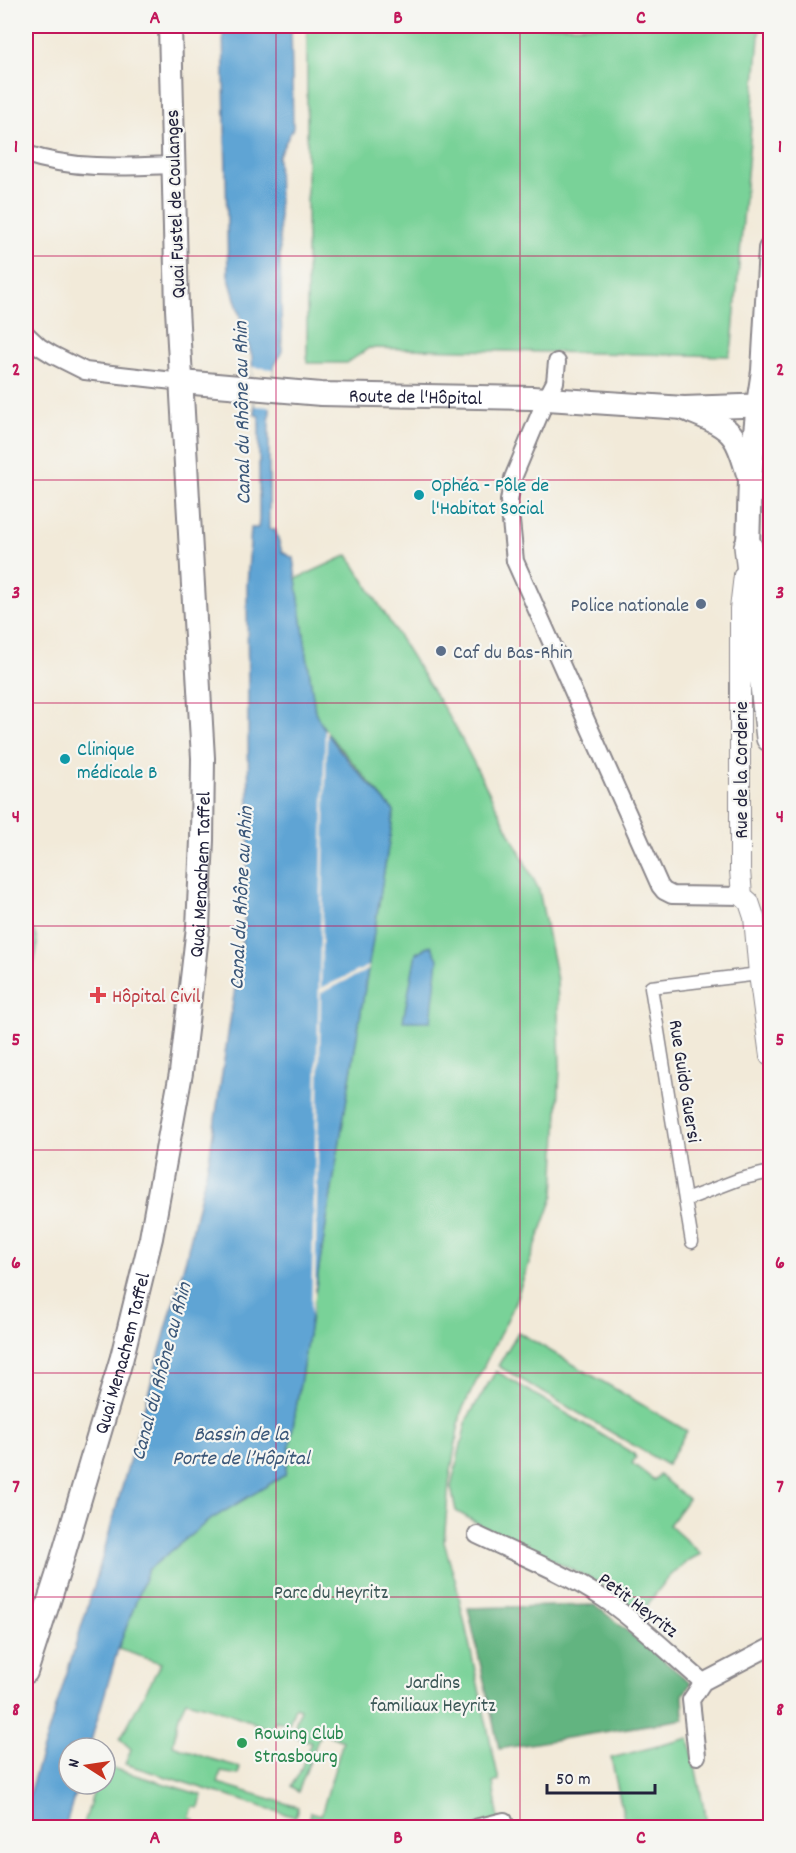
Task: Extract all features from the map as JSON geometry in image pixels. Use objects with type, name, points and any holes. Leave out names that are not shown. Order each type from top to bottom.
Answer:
[{"type":"highway","points":[[748,546],[771,738]]},
{"type":"main road","name":"Quai Fustel de Coulanges","points":[[170,26],[177,309],[182,382]]},
{"type":"main road","name":"Rue de la Corderie","points":[[748,546],[750,479],[764,405],[763,371],[771,249]]},
{"type":"main road","name":"Route de l'Hôpital","points":[[182,382],[330,394],[546,399],[684,408],[764,405]]},
{"type":"main road","name":"Quai Menachem Taffel","points":[[26,1672],[122,1357],[151,1238],[181,1073],[198,927],[203,758],[182,382]]},
{"type":"main road","points":[[684,408],[720,426],[731,435],[750,479],[771,468]]},
{"type":"street","points":[[26,154],[48,162],[67,164],[173,165]]},
{"type":"street","points":[[26,334],[53,356],[85,371],[182,382]]},
{"type":"street","points":[[556,362],[555,382],[510,489],[514,561],[660,886],[672,895],[742,896]]},
{"type":"street","name":"Rue de la Corderie","points":[[748,546],[740,609],[740,870],[742,896],[749,902],[754,917],[759,974],[771,1056]]},
{"type":"street","name":"Rue Guido Guersi","points":[[685,1200],[651,987],[759,974]]},
{"type":"street","points":[[692,1242],[685,1200],[740,1179],[771,1172]]},
{"type":"street","name":"Petit Heyritz","points":[[477,1535],[548,1568],[603,1598],[703,1682]]},
{"type":"street","points":[[697,1756],[691,1700],[703,1682],[771,1647]]},
{"type":"street","points":[[475,1827],[504,1821],[506,1827]]},
{"type":"green space","points":[[307,26],[760,26],[732,345],[729,356],[369,348],[347,363],[307,363]]},
{"type":"green space","name":"Parc du Heyritz","points":[[348,555],[455,726],[539,890],[557,980],[560,1067],[554,1195],[512,1310],[461,1412],[449,1483],[444,1542],[456,1583],[499,1781],[493,1783],[500,1827],[334,1827],[332,1823],[309,1817],[310,1812],[321,1815],[343,1741],[321,1732],[298,1792],[291,1786],[299,1774],[311,1742],[294,1736],[300,1709],[295,1707],[289,1724],[275,1721],[273,1731],[230,1714],[186,1701],[179,1715],[173,1745],[240,1767],[238,1775],[221,1772],[218,1783],[298,1807],[295,1817],[125,1764],[131,1749],[120,1739],[161,1663],[118,1649],[148,1570],[208,1521],[285,1475],[394,811],[334,741],[319,721],[315,711],[296,579]]},
{"type":"green space","points":[[26,921],[37,938],[36,955],[32,968],[26,967]]},
{"type":"green space","points":[[518,1332],[687,1431],[667,1465],[498,1366]]},
{"type":"green space","points":[[496,1371],[634,1454],[636,1458],[632,1463],[654,1480],[659,1475],[688,1499],[669,1525],[701,1554],[674,1573],[639,1617],[608,1588],[496,1534],[456,1511],[451,1487],[467,1419]]},
{"type":"green space","points":[[595,1605],[691,1683],[683,1695],[684,1719],[499,1749],[468,1608]]},
{"type":"green space","points":[[689,1738],[708,1827],[626,1827],[611,1758]]},
{"type":"green space","points":[[117,1770],[202,1795],[199,1808],[193,1807],[189,1818],[195,1820],[192,1827],[152,1825],[151,1828],[83,1827],[92,1796],[117,1796]]},
{"type":"water","points":[[223,26],[291,26],[293,128],[278,157],[282,351],[273,369],[269,425],[269,529],[275,529],[282,552],[293,558],[315,711],[339,749],[394,811],[285,1475],[208,1521],[148,1570],[118,1649],[93,1736],[57,1736],[57,1796],[74,1796],[65,1827],[26,1828],[26,1803],[96,1580],[186,1258],[209,1159],[244,929],[249,834],[247,586],[251,528],[258,528],[259,520],[259,416],[255,415],[252,357],[228,275]]},
{"type":"water","points":[[431,945],[438,959],[431,1021],[403,1021],[416,953]]},
{"type":"pier","points":[[252,367],[273,369],[271,407],[255,406]]},
{"type":"pier","points":[[325,729],[327,731],[321,988],[369,966],[368,970],[321,993],[315,1296],[311,1317]]},
{"type":"place","name":"Ophéa - Pôle de l'Habitat Social","points":[[419,495]]},
{"type":"place","name":"Police nationale","points":[[701,604]]},
{"type":"place","name":"Caf du Bas-Rhin","points":[[441,651]]},
{"type":"place","name":"Clinique médicale B","points":[[65,759]]},
{"type":"place","name":"Hôpital Civil","points":[[98,995]]},
{"type":"place","name":"Rowing Club Strasbourg","points":[[242,1743]]},
{"type":"water label","name":"Canal du Rhône au Rhin","points":[[241,413]]},
{"type":"water label","name":"Canal du Rhône au Rhin","points":[[240,898]]},
{"type":"water label","name":"Canal du Rhône au Rhin","points":[[160,1371]]},
{"type":"water label","name":"Bassin de la Porte de l’Hôpital","points":[[241,1445]]},
{"type":"park label","name":"Jardins familiaux Heyritz","points":[[433,1692]]}]
